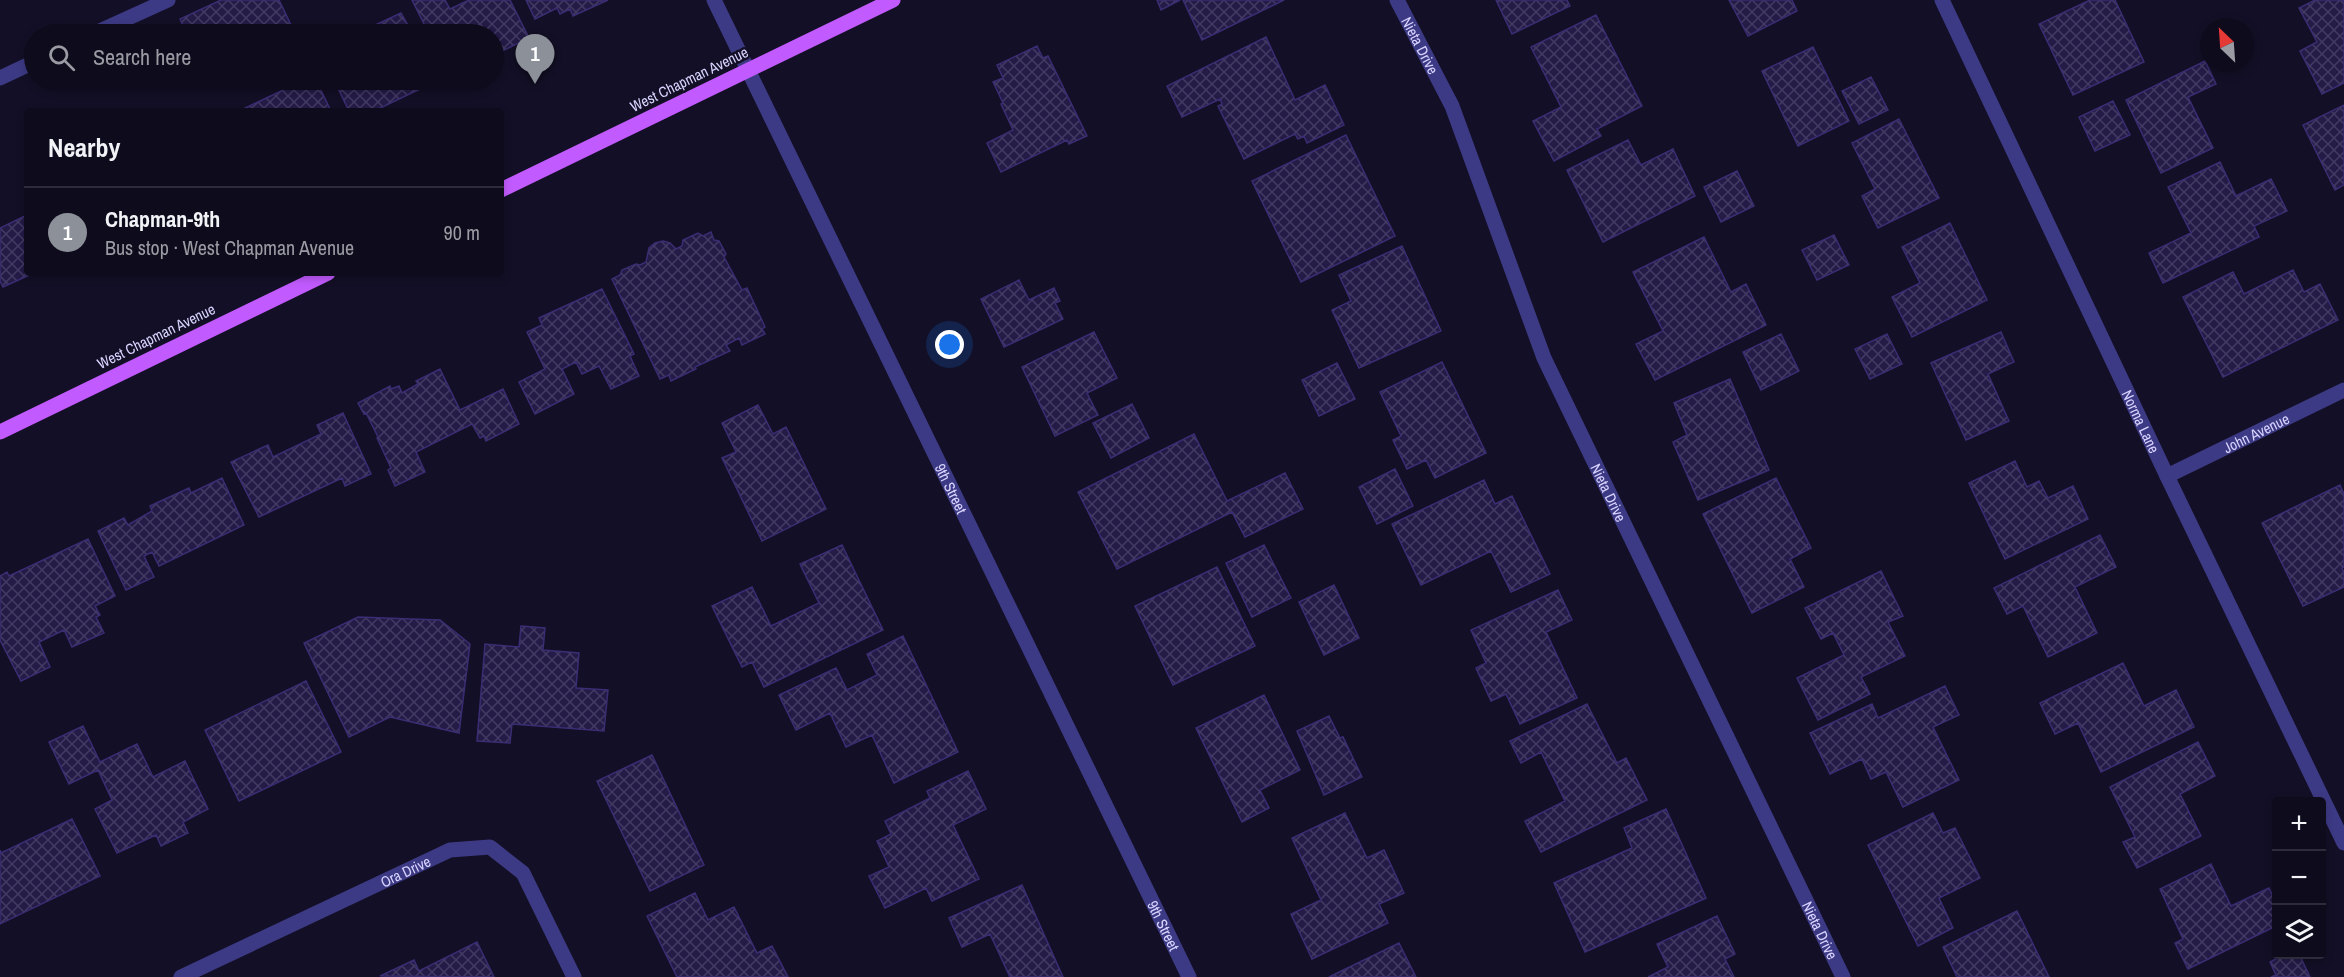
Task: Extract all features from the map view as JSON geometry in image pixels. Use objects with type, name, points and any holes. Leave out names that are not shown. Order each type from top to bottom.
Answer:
[{"type":"main road","name":"West Chapman Avenue","points":[[504,189],[893,0]]},
{"type":"main road","name":"West Chapman Avenue","points":[[0,432],[322,276]]},
{"type":"street","points":[[115,24],[168,0]]},
{"type":"street","name":"9th Street","points":[[714,0],[1189,977]]},
{"type":"street","name":"Nieta Drive","points":[[1397,0],[1452,106],[1544,358],[1843,977]]},
{"type":"street","name":"Norma Lane","points":[[1942,0],[2344,843]]},
{"type":"street","points":[[0,78],[24,67]]},
{"type":"street","name":"John Avenue","points":[[2167,476],[2344,390]]},
{"type":"street","name":"Ora Drive","points":[[181,977],[450,850],[490,847],[523,873],[574,977]]},
{"type":"building","points":[[221,0],[279,0],[291,24],[182,24],[180,19]]},
{"type":"building","points":[[412,0],[445,0],[450,9],[469,0],[510,0],[529,38],[504,50],[504,24],[424,24]]},
{"type":"building","points":[[526,0],[608,0],[573,16],[570,9],[560,14],[557,8],[535,19]]},
{"type":"building","points":[[1157,0],[1180,0],[1161,10]]},
{"type":"building","points":[[1183,0],[1284,0],[1202,40]]},
{"type":"building","points":[[1496,0],[1567,0],[1570,6],[1512,34]]},
{"type":"building","points":[[1729,0],[1792,0],[1797,11],[1748,36]]},
{"type":"building","points":[[2090,0],[2115,0],[2144,62],[2073,95],[2039,24]]},
{"type":"building","points":[[2315,0],[2344,0],[2344,83],[2322,94],[2300,51],[2317,42],[2299,8]]},
{"type":"building","points":[[401,13],[407,24],[377,24]]},
{"type":"building","points":[[1596,15],[1642,106],[1597,129],[1601,136],[1554,161],[1533,121],[1561,107],[1531,47]]},
{"type":"building","points":[[1266,37],[1295,100],[1325,85],[1344,125],[1307,143],[1304,136],[1298,139],[1295,134],[1244,159],[1218,106],[1222,104],[1220,99],[1182,117],[1167,86]]},
{"type":"building","points":[[1037,46],[1043,58],[1048,56],[1087,136],[1069,144],[1067,140],[1001,172],[987,143],[1013,130],[993,82],[1003,78],[997,65]]},
{"type":"building","points":[[1813,47],[1849,121],[1798,146],[1762,71]]},
{"type":"building","points":[[2200,63],[2200,72],[2210,72],[2216,84],[2188,97],[2213,148],[2161,173],[2126,100]]},
{"type":"building","points":[[1871,77],[1888,110],[1859,124],[1842,91]]},
{"type":"building","points":[[283,90],[321,90],[330,108],[245,108]]},
{"type":"building","points":[[339,90],[418,90],[380,108],[348,108]]},
{"type":"building","points":[[2113,101],[2130,135],[2095,151],[2079,117]]},
{"type":"building","points":[[2344,105],[2344,185],[2335,190],[2303,125]]},
{"type":"building","points":[[1899,119],[1939,198],[1878,228],[1862,196],[1875,189],[1852,143]]},
{"type":"building","points":[[1346,135],[1395,236],[1301,282],[1252,181]]},
{"type":"building","points":[[1628,140],[1641,165],[1673,149],[1695,196],[1603,242],[1567,170]]},
{"type":"building","points":[[2220,162],[2236,196],[2271,179],[2287,211],[2254,226],[2259,237],[2163,283],[2149,253],[2191,233],[2168,187]]},
{"type":"building","points":[[1737,171],[1754,206],[1721,222],[1704,187]]},
{"type":"building","points":[[24,216],[24,276],[27,276],[3,287],[0,281],[0,228]]},
{"type":"building","points":[[1950,223],[1987,300],[1912,337],[1892,297],[1920,283],[1902,247]]},
{"type":"building","points":[[711,232],[714,240],[719,241],[726,254],[724,257],[742,290],[747,288],[765,327],[762,329],[765,334],[742,345],[739,338],[726,345],[730,351],[695,367],[696,369],[671,381],[669,375],[660,379],[612,279],[620,275],[622,270],[646,262],[649,248],[655,243],[663,241],[670,243],[676,249],[682,246],[683,240],[698,233],[703,236]]},
{"type":"building","points":[[1834,235],[1849,265],[1817,280],[1802,250]]},
{"type":"building","points":[[1704,237],[1731,292],[1746,284],[1766,325],[1655,380],[1636,344],[1663,331],[1633,272]]},
{"type":"building","points":[[1402,246],[1441,331],[1359,368],[1332,310],[1351,301],[1339,275]]},
{"type":"building","points":[[2293,270],[2304,292],[2320,284],[2338,320],[2223,377],[2183,297],[2233,272],[2244,294]]},
{"type":"building","points":[[1019,280],[1029,300],[1054,288],[1060,301],[1055,303],[1063,319],[1004,347],[981,299]]},
{"type":"building","points":[[602,289],[634,354],[630,356],[639,376],[611,389],[599,366],[582,374],[576,362],[562,369],[574,394],[535,414],[519,382],[545,369],[527,332],[542,325],[539,318]]},
{"type":"building","points":[[1094,332],[1117,378],[1087,393],[1098,415],[1055,436],[1022,367]]},
{"type":"building","points":[[2001,332],[2014,362],[1988,374],[2009,421],[1966,440],[1931,363]]},
{"type":"building","points":[[1781,334],[1799,371],[1761,390],[1743,352]]},
{"type":"building","points":[[1887,334],[1902,364],[1870,379],[1855,349]]},
{"type":"building","points":[[1442,362],[1486,453],[1435,478],[1426,460],[1407,469],[1393,440],[1401,436],[1380,392]]},
{"type":"building","points":[[1337,363],[1355,399],[1319,416],[1302,380]]},
{"type":"building","points":[[440,369],[460,410],[503,389],[519,424],[486,441],[484,436],[480,438],[472,424],[416,452],[425,472],[395,486],[388,470],[391,468],[378,437],[366,413],[364,414],[358,403],[390,386],[391,389],[399,386],[402,393],[418,384],[416,381]]},
{"type":"building","points":[[1730,379],[1769,470],[1698,500],[1673,442],[1687,435],[1674,403]]},
{"type":"building","points":[[1132,404],[1149,438],[1111,458],[1093,423]]},
{"type":"building","points":[[758,405],[773,434],[786,427],[826,509],[762,541],[722,458],[736,452],[722,423]]},
{"type":"building","points":[[343,413],[371,474],[345,486],[342,478],[259,517],[231,462],[268,445],[273,457],[321,434],[317,425]]},
{"type":"building","points":[[1194,434],[1227,501],[1285,473],[1303,509],[1245,537],[1232,512],[1117,569],[1078,492]]},
{"type":"building","points":[[2015,461],[2027,487],[2039,481],[2048,498],[2073,486],[2088,519],[2005,559],[1969,483]]},
{"type":"building","points":[[1395,469],[1413,506],[1377,524],[1359,487]]},
{"type":"building","points":[[222,478],[244,525],[159,566],[152,552],[144,556],[154,577],[126,590],[98,531],[124,518],[128,525],[152,511],[150,506],[189,488],[191,493]]},
{"type":"building","points":[[1776,478],[1811,548],[1790,559],[1804,587],[1752,613],[1703,514]]},
{"type":"building","points":[[1484,480],[1495,504],[1512,496],[1550,574],[1511,592],[1491,551],[1421,585],[1392,524]]},
{"type":"building","points":[[2340,485],[2344,494],[2344,567],[2342,568],[2344,587],[2303,606],[2262,523]]},
{"type":"building","points":[[2100,535],[2116,567],[2075,587],[2097,633],[2048,657],[2023,606],[2007,614],[1994,588]]},
{"type":"building","points":[[88,539],[115,596],[95,606],[100,615],[96,617],[104,633],[72,647],[64,630],[39,642],[50,667],[21,681],[0,640],[0,576],[7,572],[9,576]]},
{"type":"building","points":[[842,545],[883,630],[764,687],[752,662],[742,667],[712,606],[752,587],[771,626],[819,603],[800,564]]},
{"type":"building","points":[[1264,545],[1291,598],[1252,617],[1226,563]]},
{"type":"building","points":[[1217,567],[1255,646],[1173,685],[1135,606]]},
{"type":"building","points":[[1881,571],[1903,616],[1888,622],[1905,656],[1861,677],[1870,694],[1818,720],[1797,678],[1844,655],[1833,633],[1821,639],[1805,608]]},
{"type":"building","points":[[1334,585],[1359,638],[1324,655],[1299,602]]},
{"type":"building","points":[[1558,590],[1572,620],[1546,632],[1577,698],[1520,724],[1506,694],[1491,701],[1476,668],[1486,663],[1471,630]]},
{"type":"building","points":[[358,617],[440,620],[470,644],[459,733],[390,717],[349,737],[304,643]]},
{"type":"building","points":[[521,626],[545,628],[543,650],[579,653],[576,688],[608,690],[604,731],[512,724],[510,743],[477,741],[485,644],[519,647]]},
{"type":"building","points":[[903,636],[958,752],[894,783],[872,735],[846,747],[830,713],[796,730],[779,695],[836,668],[847,690],[877,675],[867,654]]},
{"type":"building","points":[[2123,663],[2144,706],[2176,690],[2194,727],[2101,772],[2078,723],[2055,734],[2040,703]]},
{"type":"building","points":[[306,681],[341,752],[239,801],[205,730]]},
{"type":"building","points":[[1945,686],[1959,715],[1933,727],[1959,780],[1903,807],[1886,772],[1871,779],[1862,759],[1830,774],[1810,733],[1872,704],[1878,718]]},
{"type":"building","points":[[1264,695],[1300,770],[1260,790],[1269,808],[1242,822],[1196,728]]},
{"type":"building","points":[[1587,704],[1617,763],[1626,758],[1647,800],[1541,852],[1525,821],[1565,801],[1541,752],[1521,763],[1510,741]]},
{"type":"building","points":[[1329,716],[1340,738],[1343,737],[1362,777],[1324,795],[1297,731]]},
{"type":"building","points":[[83,726],[100,762],[137,744],[153,777],[185,761],[208,809],[183,822],[188,833],[161,846],[156,835],[117,853],[95,809],[112,800],[98,770],[69,784],[49,742]]},
{"type":"building","points":[[2198,742],[2215,776],[2180,794],[2201,836],[2137,868],[2123,842],[2135,837],[2110,787]]},
{"type":"building","points":[[652,755],[704,865],[650,891],[597,781]]},
{"type":"building","points":[[968,771],[986,809],[953,825],[979,879],[932,901],[926,888],[885,908],[869,876],[889,867],[877,841],[891,834],[885,821],[930,798],[927,791]]},
{"type":"building","points":[[1666,809],[1706,898],[1585,952],[1554,883],[1632,848],[1624,828]]},
{"type":"building","points":[[1345,813],[1367,858],[1384,850],[1404,893],[1379,904],[1388,923],[1312,959],[1291,914],[1321,900],[1292,838]]},
{"type":"building","points":[[1933,813],[1943,833],[1955,828],[1980,878],[1939,898],[1953,928],[1918,946],[1868,845]]},
{"type":"building","points":[[72,819],[100,876],[0,924],[0,850],[1,853]]},
{"type":"building","points":[[2211,864],[2231,906],[2269,888],[2272,894],[2272,928],[2188,969],[2175,943],[2183,939],[2160,889]]},
{"type":"building","points":[[1022,885],[1063,977],[1010,977],[990,934],[962,947],[949,918]]},
{"type":"building","points":[[695,893],[708,920],[734,907],[757,953],[772,946],[788,977],[677,977],[647,916]]},
{"type":"building","points":[[2017,911],[2049,977],[1957,977],[1943,947]]},
{"type":"building","points":[[1717,916],[1735,954],[1725,959],[1734,977],[1648,977],[1668,967],[1657,944]]},
{"type":"building","points":[[477,942],[494,977],[380,976],[414,960],[419,971]]},
{"type":"building","points":[[1399,943],[1416,977],[1329,977]]},
{"type":"building","points":[[2276,959],[2301,959],[2310,977],[2271,977],[2276,975],[2270,962]]},
{"type":"place","name":"Chapman-9th","points":[[535,84]]}]
